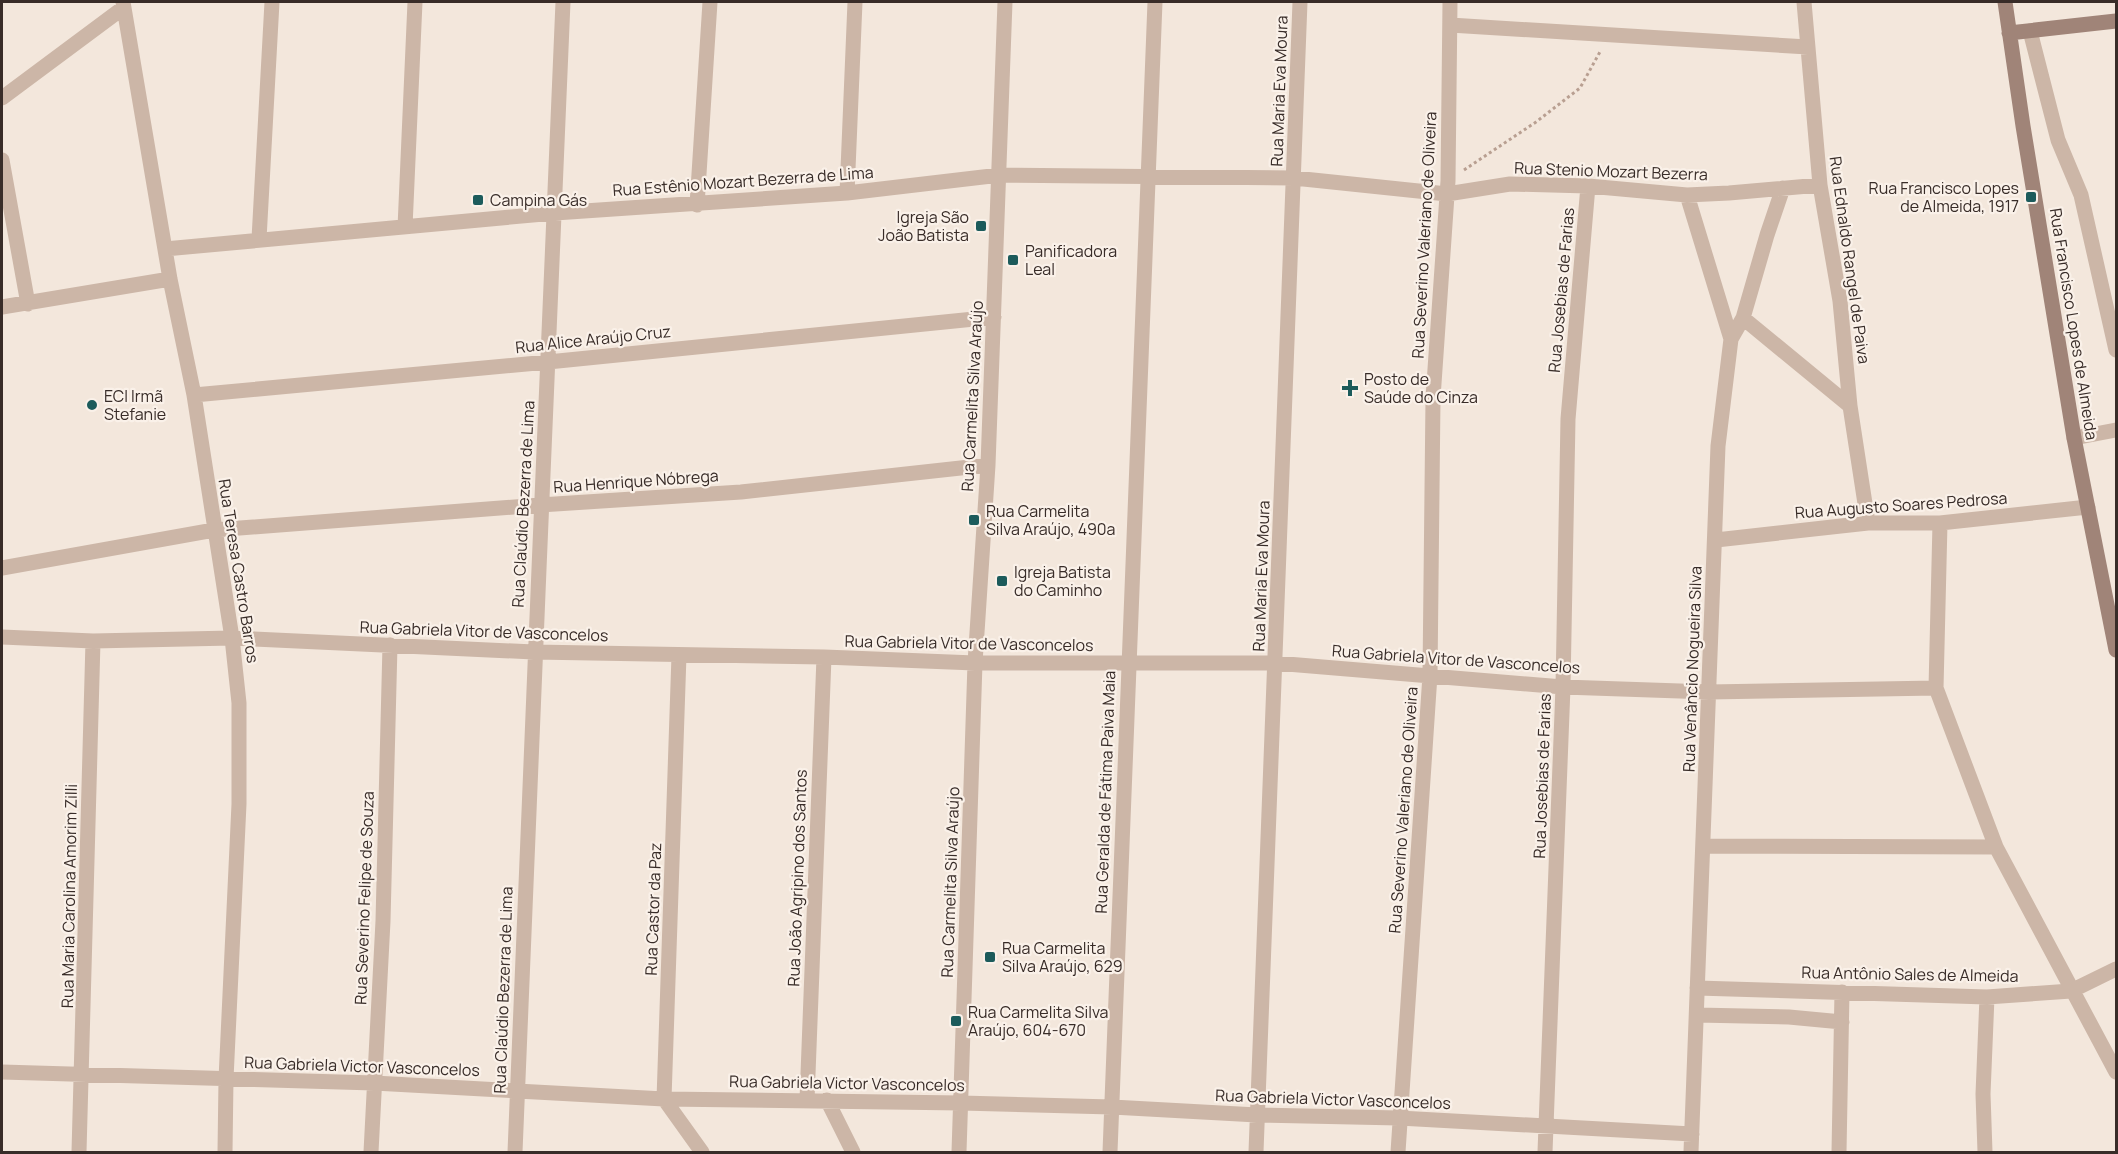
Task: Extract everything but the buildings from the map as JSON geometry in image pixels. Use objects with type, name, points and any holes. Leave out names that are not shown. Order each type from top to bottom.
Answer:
[{"type":"main road","name":"Rua Francisco Lopes de Almeida","points":[[2005,2],[2074,438],[2116,650]]},
{"type":"main road","points":[[2009,33],[2116,21]]},
{"type":"street","points":[[259,239],[272,2]]},
{"type":"street","points":[[405,227],[416,2]]},
{"type":"street","name":"Rua Claúdio Bezerra de Lima","points":[[515,1152],[540,505],[563,2]]},
{"type":"street","points":[[697,205],[710,2]]},
{"type":"street","points":[[847,193],[855,2]]},
{"type":"street","name":"Rua Carmelita Silva Araújo","points":[[959,1152],[975,663],[988,465],[1005,2]]},
{"type":"street","name":"Rua Geralda de Fátima Paiva Maia","points":[[1110,1152],[1155,2]]},
{"type":"street","name":"Rua Maria Eva Moura","points":[[1256,1152],[1300,2]]},
{"type":"street","name":"Rua Severino Valeriano de Oliveira","points":[[1398,1152],[1430,675],[1433,398],[1448,187],[1450,2]]},
{"type":"street","name":"Rua Ednaldo Rangel de Paiva","points":[[1804,2],[1820,185],[1840,301],[1850,406],[1868,523]]},
{"type":"street","points":[[2,98],[123,5]]},
{"type":"street","name":"Rua Teresa Castro Barros","points":[[123,5],[170,279],[194,395],[232,638],[239,703],[239,804],[226,1079],[225,1152]]},
{"type":"street","points":[[1450,26],[1808,47]]},
{"type":"street","points":[[2030,31],[2058,140],[2081,195],[2116,350]]},
{"type":"street","points":[[2,160],[27,304]]},
{"type":"street","name":"Rua Estênio Mozart Bezerra de Lima","points":[[165,249],[555,213],[847,193],[999,175],[1149,176]]},
{"type":"street","name":"Rua Stenio Mozart Bezerra","points":[[1149,176],[1294,178],[1448,187],[1510,184],[1588,186],[1687,195],[1820,185]]},
{"type":"street","name":"Rua Josebias de Farias","points":[[1545,1152],[1563,687],[1568,419],[1588,186]]},
{"type":"street","points":[[1731,339],[1743,318],[1783,188]]},
{"type":"street","name":"Rua Venâncio Nogueira Silva","points":[[1687,195],[1731,339],[1718,446],[1691,1152]]},
{"type":"street","points":[[2,307],[170,279]]},
{"type":"street","name":"Rua Alice Araújo Cruz","points":[[194,395],[994,317]]},
{"type":"street","points":[[1743,318],[1850,406]]},
{"type":"street","points":[[2074,438],[2116,430]]},
{"type":"street","name":"Rua Henrique Nóbrega","points":[[2,568],[214,530],[741,492],[988,465]]},
{"type":"street","name":"Rua Augusto Soares Pedrosa","points":[[1716,540],[1868,523],[1940,524],[2088,507]]},
{"type":"street","points":[[1940,524],[1936,688],[1996,847],[2116,1072]]},
{"type":"street","name":"Rua Gabriela Vitor de Vasconcelos","points":[[2,637],[93,641],[232,638],[534,652],[824,657],[975,663],[1275,663],[1563,687],[1708,692],[1936,688]]},
{"type":"street","name":"Rua Maria Carolina Amorim Zilli","points":[[80,1152],[93,641]]},
{"type":"street","name":"Rua Severino Felipe de Souza","points":[[371,1152],[383,921],[390,645]]},
{"type":"street","name":"Rua Castor da Paz","points":[[664,1099],[679,655]]},
{"type":"street","name":"Rua João Agripino dos Santos","points":[[807,1100],[824,657]]},
{"type":"street","points":[[1704,846],[1996,847]]},
{"type":"street","name":"Rua Antônio Sales de Almeida","points":[[1697,988],[1987,997],[2072,991],[2116,969]]},
{"type":"street","points":[[1839,1152],[1842,992]]},
{"type":"street","points":[[1985,1152],[1983,1094],[1987,997]]},
{"type":"street","points":[[1697,1015],[1789,1017],[1842,1022]]},
{"type":"street","name":"Rua Gabriela Victor Vasconcelos","points":[[2,1072],[374,1083],[664,1099],[961,1102],[1112,1107],[1257,1115],[1399,1118],[1692,1134]]},
{"type":"street","points":[[664,1099],[702,1152]]},
{"type":"street","points":[[827,1100],[853,1152]]},
{"type":"path","points":[[1448,187],[1580,88],[1610,35]]},
{"type":"place","name":"Rua Francisco Lopes de Almeida, 1917","points":[[2031,197]]},
{"type":"place","name":"Campina Gás","points":[[478,200]]},
{"type":"place","name":"Igreja São João Batista","points":[[981,226]]},
{"type":"place","name":"Panificadora Leal","points":[[1013,260]]},
{"type":"place","name":"Posto de Saúde do Cinza","points":[[1350,388]]},
{"type":"place","name":"ECI Irmã Stefanie","points":[[92,405]]},
{"type":"place","name":"Rua Carmelita Silva Araújo, 490a","points":[[974,520]]},
{"type":"place","name":"Igreja Batista do Caminho","points":[[1002,581]]},
{"type":"place","name":"Rua Carmelita Silva Araújo, 629","points":[[990,957]]},
{"type":"place","name":"Rua Carmelita Silva Araújo, 604-670","points":[[956,1021]]}]
